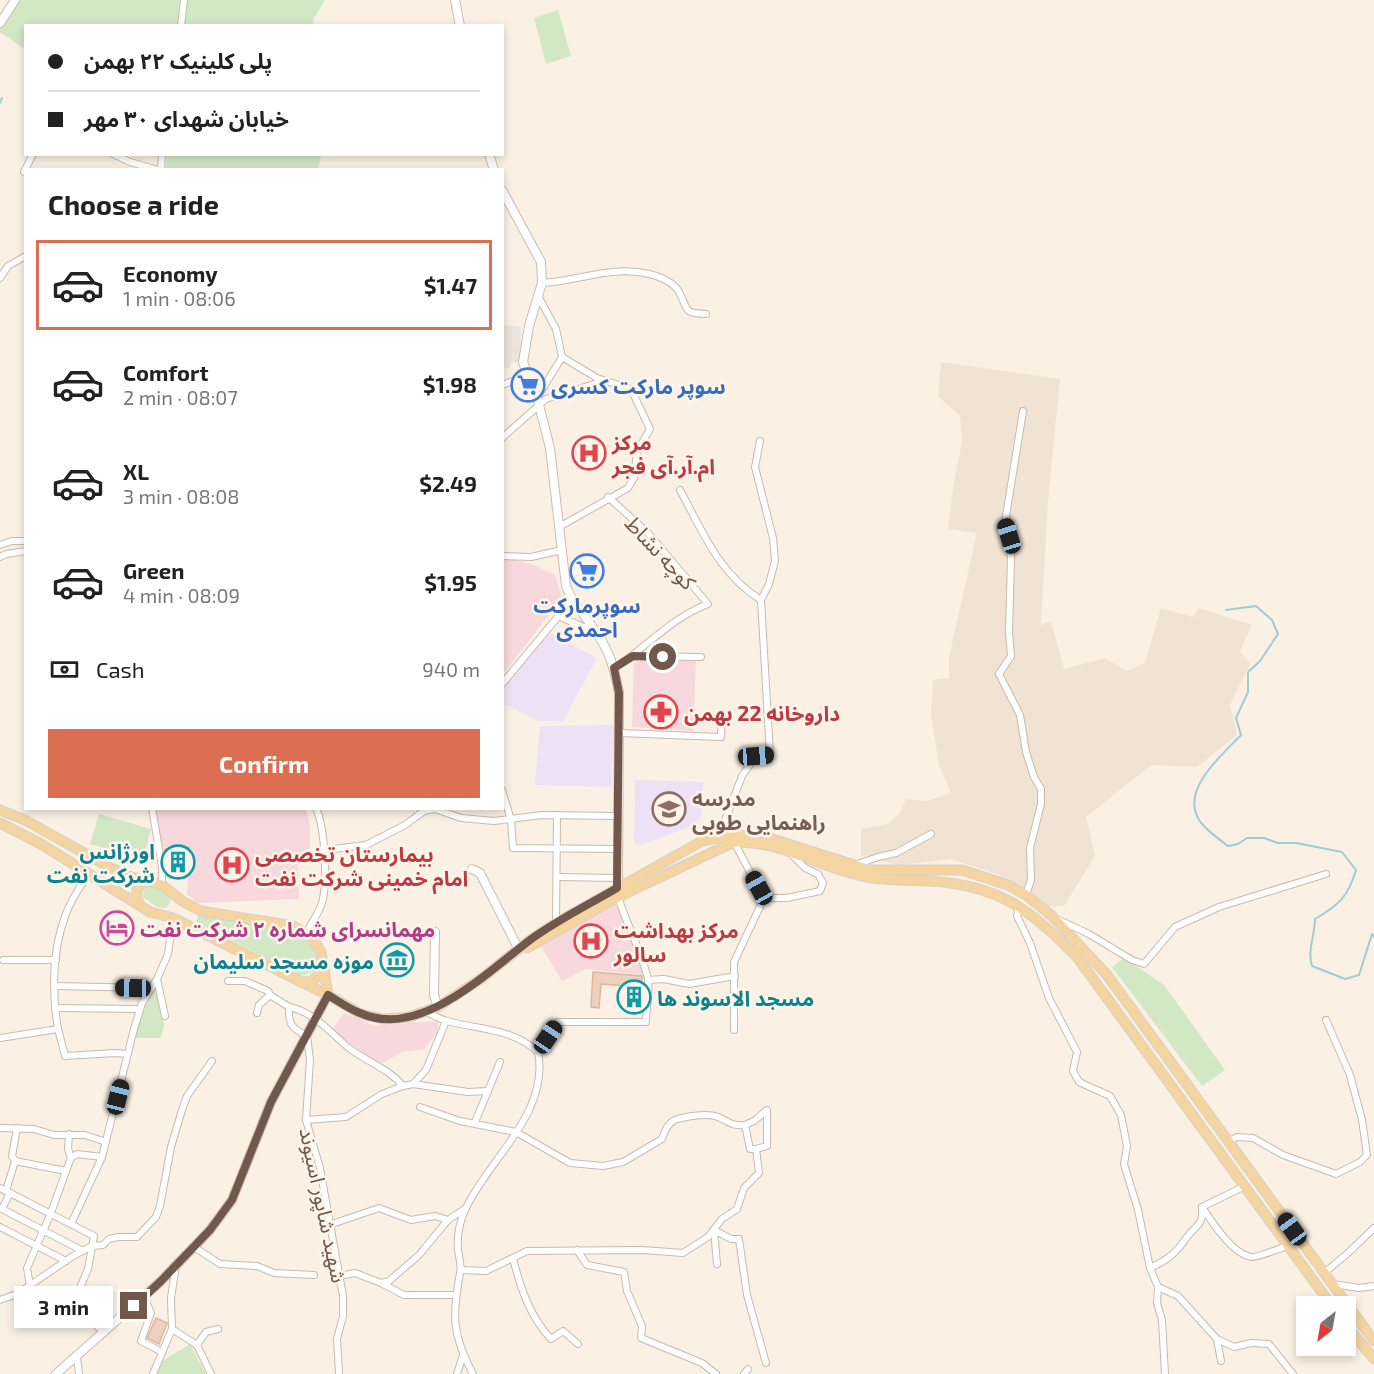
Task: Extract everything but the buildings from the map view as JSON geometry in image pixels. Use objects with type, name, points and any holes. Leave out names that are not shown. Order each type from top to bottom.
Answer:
[{"type":"main road","points":[[0,810],[25,820],[128,876],[162,885],[182,901],[201,911],[292,926],[312,937],[321,952],[328,995]]},
{"type":"main road","points":[[0,823],[41,844],[150,912],[173,918],[328,995],[361,1014],[384,1019],[409,1017],[438,1007],[482,978],[556,923],[702,841],[719,836],[751,835],[861,876],[895,881],[957,882],[979,888],[1019,905],[1077,957],[1325,1296]]},
{"type":"main road","points":[[702,841],[708,853]]},
{"type":"main road","points":[[519,950],[532,946],[617,888],[734,842],[750,841],[870,870],[891,872],[962,870],[1008,885],[1026,895],[1052,916],[1107,975],[1332,1284],[1372,1349]]},
{"type":"main road","points":[[141,906],[137,899],[137,888],[148,880]]},
{"type":"main road","points":[[1019,905],[1026,895]]},
{"type":"main road","points":[[173,918],[182,901]]},
{"type":"main road","points":[[301,982],[310,982],[324,971]]},
{"type":"main road","points":[[1356,1334],[1372,1349]]},
{"type":"street","points":[[0,23],[15,0]]},
{"type":"street","points":[[181,24],[184,0]]},
{"type":"street","points":[[455,0],[460,24]]},
{"type":"street","points":[[117,156],[129,162],[152,168]]},
{"type":"street","points":[[128,168],[129,162]]},
{"type":"street","points":[[504,194],[541,262],[542,283],[529,326],[523,362],[538,401],[550,448],[566,586],[571,601],[600,638],[614,668],[619,693],[617,888],[625,919],[635,938],[648,980],[646,1022],[558,1022],[538,1053]]},
{"type":"street","points":[[0,278],[8,266],[24,257]]},
{"type":"street","points":[[542,283],[563,282],[600,273],[650,274],[667,280],[680,293],[685,308],[693,313],[706,314]]},
{"type":"street","points":[[504,436],[538,401],[562,357],[556,329],[538,296]]},
{"type":"street","points":[[560,527],[608,497],[628,488],[634,478],[637,452],[650,429],[631,389],[604,381],[562,357]]},
{"type":"street","points":[[504,384],[528,375]]},
{"type":"street","points":[[538,401],[604,381]]},
{"type":"street","points":[[1023,411],[1005,522],[1011,557],[1009,632],[1011,656],[999,674],[1020,715],[1026,752],[1034,777],[1041,789],[1041,804],[1030,848],[1031,880],[1026,895]]},
{"type":"street","points":[[719,836],[742,776],[756,756],[770,755],[761,600],[769,584],[775,561],[773,538],[755,467],[760,441]]},
{"type":"street","points":[[680,490],[721,565],[744,589],[761,600]]},
{"type":"street","name":"کوچه نشاط","points":[[608,497],[648,533],[708,604],[688,611],[633,656],[614,668]]},
{"type":"street","points":[[0,545],[12,541],[24,541]]},
{"type":"street","points":[[504,556],[531,557],[562,550]]},
{"type":"street","points":[[0,557],[24,551]]},
{"type":"street","points":[[504,682],[571,601]]},
{"type":"street","points":[[558,616],[586,628],[600,638]]},
{"type":"street","points":[[633,656],[700,657]]},
{"type":"street","points":[[619,733],[721,737],[722,713]]},
{"type":"street","points":[[504,797],[511,820],[513,848],[618,849]]},
{"type":"street","points":[[152,810],[162,867],[162,885]]},
{"type":"street","points":[[325,850],[366,845],[430,810]]},
{"type":"street","points":[[438,810],[461,818],[483,820],[511,820],[557,815],[618,816]]},
{"type":"street","points":[[306,934],[321,907],[325,850],[318,811]]},
{"type":"street","points":[[556,923],[557,815]]},
{"type":"street","points":[[855,865],[896,854],[931,834]]},
{"type":"street","points":[[734,842],[764,898]]},
{"type":"street","points":[[764,898],[787,898],[820,891],[823,883],[818,874],[805,868],[783,848]]},
{"type":"street","points":[[472,869],[480,873],[519,950]]},
{"type":"street","points":[[89,873],[66,914],[56,960],[54,986],[58,1029],[65,1056],[128,1054]]},
{"type":"street","points":[[1052,916],[1089,934],[1132,960],[1144,964],[1175,927],[1219,908],[1326,874]]},
{"type":"street","points":[[558,877],[617,888]]},
{"type":"street","points":[[734,1030],[734,962],[764,898]]},
{"type":"street","points":[[1019,905],[1017,916],[1034,951],[1049,998],[1077,1052],[1073,1071],[1079,1082],[1110,1096],[1121,1115],[1127,1146],[1124,1164],[1138,1210],[1150,1268],[1158,1287],[1157,1303],[1162,1320],[1165,1374]]},
{"type":"street","points":[[71,1224],[102,1157],[140,1009],[168,954],[173,918]]},
{"type":"street","points":[[435,932],[434,995],[438,1007]]},
{"type":"street","points":[[3,960],[56,960]]},
{"type":"street","points":[[648,980],[664,979],[689,984],[735,976]]},
{"type":"street","points":[[157,979],[165,1016]]},
{"type":"street","points":[[228,981],[245,981],[258,986],[289,1007],[302,1010],[350,1048],[395,1076],[403,1086]]},
{"type":"street","points":[[54,986],[151,988]]},
{"type":"street","points":[[257,1013],[259,1005],[270,995]]},
{"type":"street","points":[[56,1374],[144,1297],[194,1247],[232,1200],[271,1102],[328,995]]},
{"type":"street","points":[[289,1007],[288,1022],[292,1029],[307,1036]]},
{"type":"street","points":[[55,1008],[140,1009]]},
{"type":"street","points":[[425,1011],[446,1021],[512,1035],[538,1053],[540,1064],[538,1084],[516,1131],[466,1207],[458,1229],[461,1270],[454,1319],[463,1355],[473,1374]]},
{"type":"street","points":[[1228,1142],[1237,1137],[1253,1138],[1283,1155],[1336,1174],[1360,1162],[1367,1155],[1362,1120],[1350,1075],[1326,1020]]},
{"type":"street","points":[[413,1084],[426,1070],[446,1021]]},
{"type":"street","points":[[0,1038],[58,1029]]},
{"type":"street","name":"شهید شاپور اسیوند","points":[[307,1036],[310,1060],[306,1120],[320,1168],[343,1296],[343,1316],[337,1339],[339,1374]]},
{"type":"street","points":[[0,1300],[30,1286],[92,1246],[103,1245],[109,1239],[118,1237],[137,1237],[156,1217],[187,1096],[212,1061]]},
{"type":"street","points":[[475,1122],[500,1062]]},
{"type":"street","points":[[306,1120],[346,1117],[382,1094],[413,1084],[441,1089],[488,1091]]},
{"type":"street","points":[[420,1107],[460,1121],[516,1131],[570,1163],[603,1166],[623,1162],[662,1139],[664,1131],[674,1120],[707,1115],[719,1117],[732,1126],[745,1125],[767,1110],[767,1146],[750,1149],[745,1125]]},
{"type":"street","points":[[0,1128],[34,1129],[54,1135],[85,1135],[106,1142]]},
{"type":"street","points":[[17,1128],[12,1156],[15,1161],[66,1172]]},
{"type":"street","points":[[30,1286],[27,1268],[44,1231],[71,1158],[68,1149],[69,1134]]},
{"type":"street","points":[[461,1270],[486,1271],[527,1251],[642,1250],[682,1253],[698,1245],[722,1219],[737,1209],[744,1188],[759,1173],[756,1149]]},
{"type":"street","points":[[71,1158],[78,1154],[102,1157]]},
{"type":"street","points":[[15,1161],[5,1190],[2,1209],[83,1251]]},
{"type":"street","points":[[1202,1207],[1245,1186]]},
{"type":"street","points":[[5,1190],[94,1236],[88,1269],[77,1295],[78,1307],[104,1333]]},
{"type":"street","points":[[381,1283],[389,1281],[419,1256],[448,1220],[466,1207]]},
{"type":"street","points":[[1150,1268],[1164,1262],[1184,1245],[1203,1219],[1202,1207]]},
{"type":"street","points":[[1202,1207],[1215,1227],[1240,1254],[1254,1257],[1288,1246]]},
{"type":"street","points":[[329,1225],[379,1208],[411,1220],[435,1216],[448,1220]]},
{"type":"street","points":[[0,1227],[66,1261]]},
{"type":"street","points":[[1323,1272],[1348,1253],[1374,1228]]},
{"type":"street","points":[[714,1230],[717,1263]]},
{"type":"street","points":[[714,1230],[730,1239],[739,1239],[747,1295],[766,1364]]},
{"type":"street","points":[[194,1247],[220,1264],[257,1266],[274,1273],[314,1275]]},
{"type":"street","points":[[577,1250],[587,1265],[624,1272],[627,1291],[642,1326],[641,1338],[702,1363],[716,1374]]},
{"type":"street","points":[[513,1258],[519,1283],[539,1327],[551,1339],[563,1331],[579,1344]]},
{"type":"street","points":[[153,1374],[172,1329],[171,1298],[176,1265]]},
{"type":"street","points":[[339,1276],[355,1273],[404,1295],[456,1295]]},
{"type":"street","points":[[1332,1284],[1359,1288],[1374,1287]]},
{"type":"street","points":[[1158,1287],[1178,1296],[1217,1339],[1234,1347],[1251,1343],[1269,1344],[1293,1374]]},
{"type":"street","points":[[144,1297],[151,1313],[141,1341],[162,1352]]},
{"type":"street","points":[[172,1329],[197,1345],[211,1374]]},
{"type":"street","points":[[197,1345],[206,1332],[218,1329]]},
{"type":"street","points":[[1217,1339],[1221,1361]]},
{"type":"street","points":[[457,1374],[463,1355]]},
{"type":"street","points":[[77,1357],[79,1374]]},
{"type":"shaded area","points":[[504,325],[521,327],[520,362],[510,363],[510,368],[504,369]]},
{"type":"shaded area","points":[[941,362],[1060,379],[1048,501],[1041,625],[1051,621],[1064,669],[1105,658],[1127,671],[1145,663],[1161,608],[1193,617],[1199,608],[1252,625],[1240,651],[1250,664],[1230,705],[1237,735],[1197,767],[1151,765],[1086,817],[1095,856],[1064,906],[1047,907],[999,875],[951,859],[898,865],[861,856],[861,829],[888,824],[900,813],[906,799],[927,801],[951,793],[939,765],[931,715],[933,680],[949,678],[949,657],[977,533],[948,529],[962,441],[960,416],[938,396]]},
{"type":"shaded area","points":[[504,558],[531,564],[555,575],[562,598],[504,673]]},
{"type":"shaded area","points":[[549,632],[597,658],[563,721],[538,721],[504,704],[504,688]]},
{"type":"shaded area","points":[[634,659],[696,661],[693,731],[632,727]]},
{"type":"shaded area","points":[[614,725],[611,787],[535,785],[540,726]]},
{"type":"shaded area","name":"مدرسه راهنمایی طوبی","points":[[635,780],[704,782],[701,795],[706,797],[699,821],[694,822],[693,826],[640,845],[634,843]]},
{"type":"shaded area","name":"بیمارستان تخصصی امام خمینی شرکت نفت","points":[[155,810],[306,810],[310,825],[310,853],[297,854],[299,899],[197,903],[187,894],[188,879],[167,879],[165,847],[159,846]]},
{"type":"shaded area","name":"مرکز بهداشت سالور","points":[[615,903],[633,937],[644,975],[586,969],[562,981],[541,946],[568,927]]},
{"type":"shaded area","points":[[344,1013],[373,1025],[439,1021],[437,1033],[423,1050],[404,1051],[384,1062],[376,1062],[332,1030]]},
{"type":"green space","points":[[20,0],[325,0],[314,18],[313,24],[24,24],[24,48],[0,32],[0,28]]},
{"type":"green space","points":[[558,10],[571,56],[546,64],[534,18]]},
{"type":"green space","points":[[167,156],[321,156],[318,168],[166,168]]},
{"type":"green space","points":[[99,814],[151,829],[143,859],[90,844]]},
{"type":"green space","points":[[154,884],[171,896],[170,903],[165,908],[157,907],[143,897],[144,886]]},
{"type":"green space","points":[[199,915],[290,930],[309,941],[318,953],[318,966],[314,972],[301,976],[196,922]]},
{"type":"green space","points":[[1124,958],[1164,985],[1225,1070],[1202,1086],[1112,967]]},
{"type":"green space","points":[[156,984],[164,1024],[161,1038],[133,1038],[144,1005]]},
{"type":"green space","points":[[190,1344],[206,1374],[154,1374],[161,1362]]},
{"type":"waterway","points":[[0,103],[2,98]]},
{"type":"waterway","points":[[1226,610],[1256,606],[1272,620],[1278,634],[1260,661],[1248,672],[1248,692],[1236,718],[1241,735],[1213,765],[1197,788],[1194,801],[1196,813],[1203,825],[1228,846],[1238,844],[1247,838],[1264,838],[1278,843],[1296,843],[1342,852],[1356,870],[1350,887],[1342,899],[1315,919],[1310,954],[1312,966],[1345,979],[1359,975],[1372,934],[1374,937]]},
{"type":"place","name":"سوپر مارکت کسری","points":[[528,385]]},
{"type":"place","name":"مرکز ام.آر.آی فجر","points":[[589,453]]},
{"type":"place","name":"سوپرمارکت احمدی","points":[[587,571]]},
{"type":"place","name":"داروخانه 22 بهمن","points":[[661,712]]},
{"type":"place","name":"مدرسه راهنمایی طوبی","points":[[669,809]]},
{"type":"place","name":"اورژانس شرکت نفت","points":[[178,862]]},
{"type":"place","name":"بیمارستان تخصصی امام خمینی شرکت نفت","points":[[232,865]]},
{"type":"place","name":"مهمانسرای شماره ۲ شرکت نفت","points":[[117,928]]},
{"type":"place","name":"مرکز بهداشت سالور","points":[[591,941]]},
{"type":"place","name":"موزه مسجد سلیمان","points":[[397,960]]},
{"type":"place","name":"مسجد الاسوند ها","points":[[634,997]]},
{"type":"route","points":[[134,1306],[210,1230],[232,1200],[271,1102],[328,995],[361,1014],[384,1019],[409,1017],[438,1007],[482,978],[530,940],[617,888],[619,693],[614,668],[633,656],[663,657]]}]
